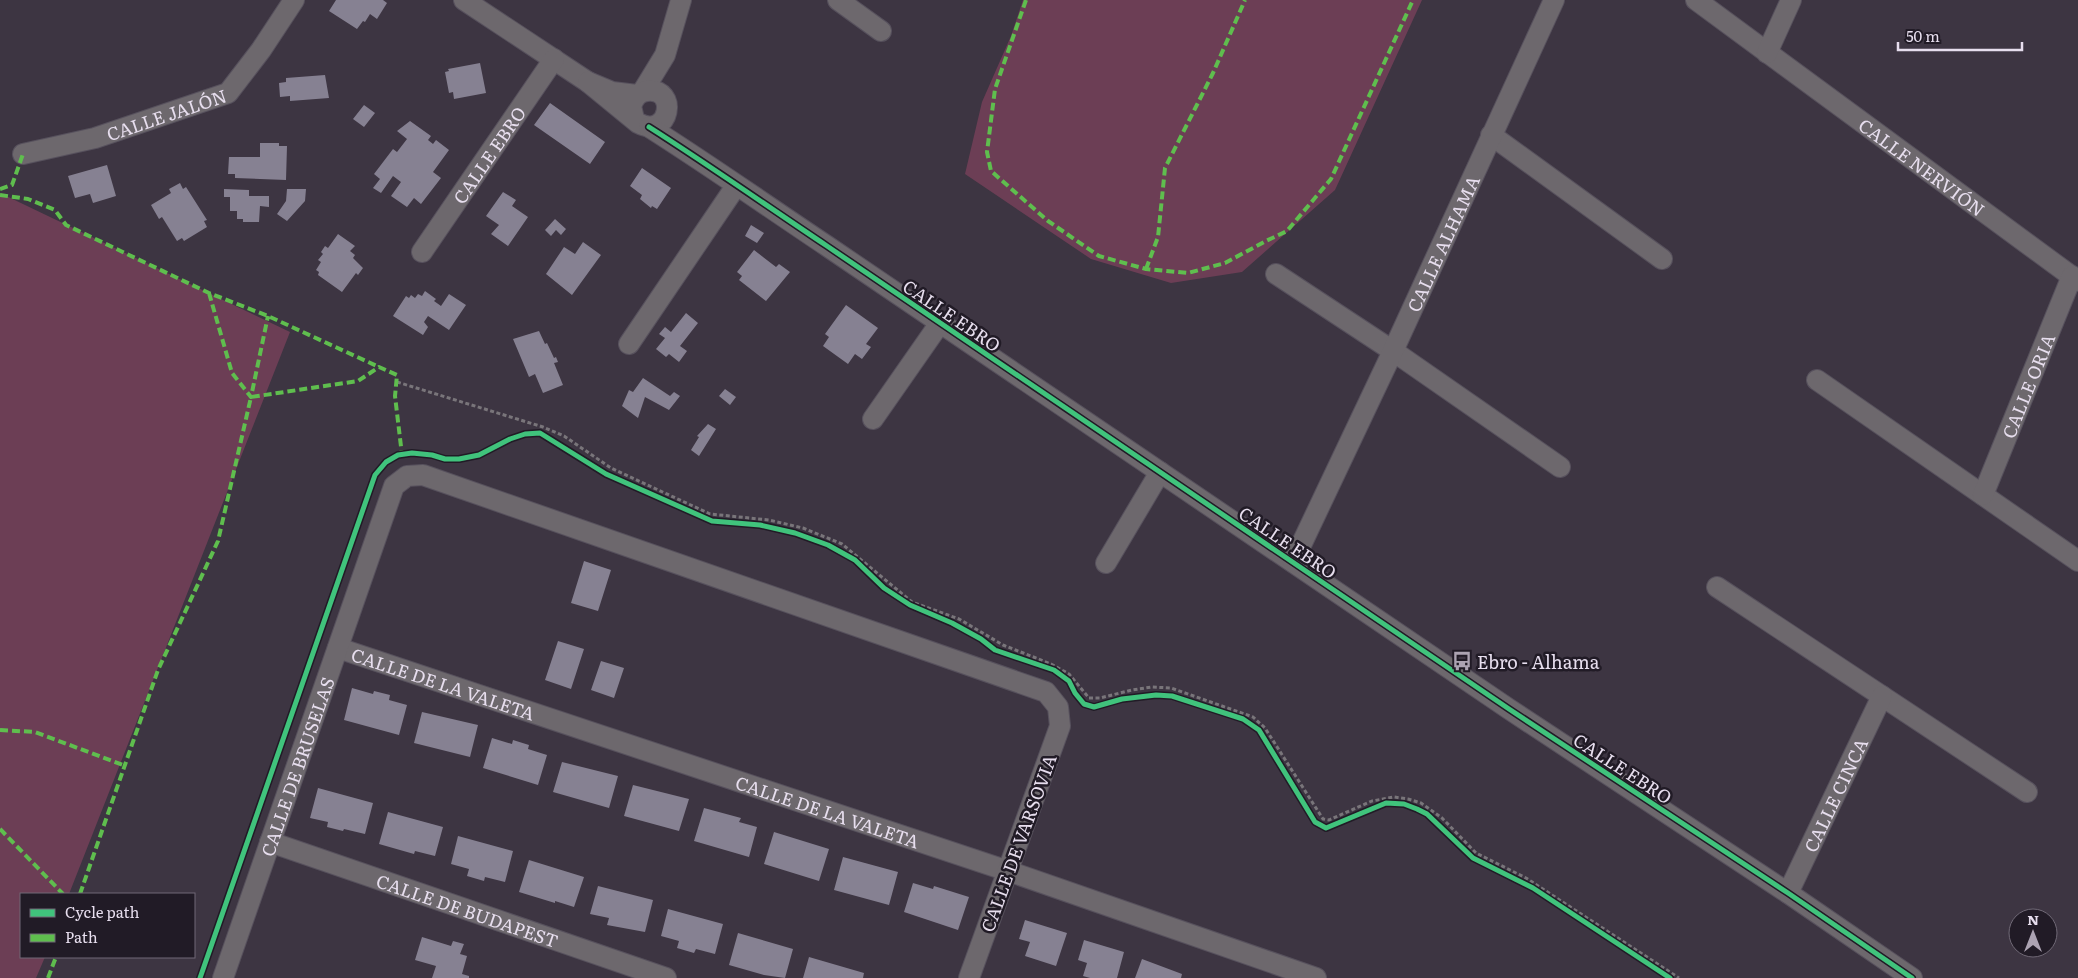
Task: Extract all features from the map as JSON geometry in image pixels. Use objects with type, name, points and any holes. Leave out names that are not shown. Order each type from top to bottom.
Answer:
[{"type":"street","name":"CALLE JALÓN","points":[[23,154],[95,138],[228,93],[261,50],[294,0]]},
{"type":"street","name":"CALLE EBRO","points":[[464,0],[588,82],[642,123],[693,155],[1509,709],[1788,893],[1912,978]]},
{"type":"street","points":[[665,55],[631,106],[642,123],[656,126],[662,122],[666,108],[665,55],[681,0]]},
{"type":"street","points":[[838,0],[881,31]]},
{"type":"street","name":"CALLE ALHAMA","points":[[1293,562],[1393,351],[1554,0]]},
{"type":"street","name":"CALLE NERVIÓN","points":[[1696,0],[2075,278]]},
{"type":"street","points":[[1767,53],[1791,0]]},
{"type":"street","name":"CALLE EBRO","points":[[422,252],[554,59]]},
{"type":"street","name":"CALLE EBRO","points":[[588,82],[612,92],[640,93]]},
{"type":"street","points":[[640,93],[652,90],[660,94],[666,108]]},
{"type":"street","name":"CALLE EBRO","points":[[666,108],[674,133],[693,155]]},
{"type":"street","points":[[1492,135],[1662,259]]},
{"type":"street","points":[[629,344],[736,186]]},
{"type":"street","points":[[1276,274],[1393,351],[1560,467]]},
{"type":"street","name":"CALLE ORIA","points":[[1983,495],[2075,278]]},
{"type":"street","name":"CALLE EBRO","points":[[873,419],[940,323]]},
{"type":"street","points":[[1817,380],[2078,561]]},
{"type":"street","points":[[1106,563],[1160,472]]},
{"type":"street","name":"CALLE DE BRUSELAS","points":[[223,978],[394,486],[407,476],[423,475],[1046,692],[1058,707]]},
{"type":"street","points":[[1717,587],[2027,792]]},
{"type":"street","name":"CALLE DE LA VALETA","points":[[338,648],[1008,871],[1316,978]]},
{"type":"street","name":"CALLE CINCA","points":[[1788,893],[1882,696]]},
{"type":"street","name":"CALLE DE VARSOVIA","points":[[969,978],[1060,726],[1058,707]]},
{"type":"street","name":"CALLE DE BUDAPEST","points":[[270,842],[666,978]]},
{"type":"path","points":[[397,382],[543,427],[564,436],[611,468],[710,514],[769,520],[803,528],[842,544],[912,602],[959,619],[1003,645],[1051,664],[1069,674],[1089,698],[1095,699],[1152,687],[1171,688],[1253,717],[1265,728],[1322,819],[1329,820],[1372,801],[1394,797],[1421,804],[1442,818],[1476,853],[1526,878],[1679,978]]},
{"type":"path","points":[[660,498],[712,521],[719,522]]},
{"type":"path","points":[[742,524],[766,527]]},
{"type":"path","points":[[812,539],[835,548]]},
{"type":"path","points":[[842,552],[855,560],[878,583]]},
{"type":"path","points":[[891,593],[910,605],[952,623]]},
{"type":"path","points":[[959,627],[988,644]]},
{"type":"path","points":[[1004,652],[1054,670],[1069,681],[1072,687]]},
{"type":"path","points":[[1113,702],[1128,698]]},
{"type":"path","points":[[1198,705],[1243,719],[1258,730],[1287,775]]},
{"type":"path","points":[[1378,807],[1386,803],[1404,804],[1427,814],[1432,819]]},
{"type":"path","points":[[1452,838],[1472,858],[1515,880]]},
{"type":"path","points":[[1522,883],[1533,888],[1667,977]]},
{"type":"shaded area","points":[[1023,0],[1422,0],[1335,190],[1242,272],[1171,283],[1091,259],[965,174],[982,102],[1011,36]]},
{"type":"shaded area","points":[[0,193],[290,332],[69,893],[20,893],[20,958],[45,958],[36,978],[0,978]]},
{"type":"building","points":[[336,0],[383,0],[387,3],[377,19],[370,14],[357,29],[329,11]]},
{"type":"building","points":[[480,63],[486,93],[454,99],[453,92],[449,93],[445,72],[449,71],[448,69]]},
{"type":"building","points":[[325,75],[329,98],[290,101],[290,96],[280,97],[279,83],[286,82],[286,78]]},
{"type":"building","points":[[550,103],[605,142],[590,164],[534,125]]},
{"type":"building","points":[[364,105],[375,113],[364,127],[353,119]]},
{"type":"building","points":[[410,121],[431,136],[428,140],[433,144],[436,140],[449,150],[433,172],[441,178],[421,204],[414,198],[407,207],[391,196],[401,182],[393,176],[381,193],[373,188],[380,179],[374,174],[393,149],[397,152],[407,139],[397,131]]},
{"type":"building","points":[[260,143],[279,143],[279,146],[287,146],[286,180],[235,178],[235,174],[228,174],[229,157],[260,157]]},
{"type":"building","points":[[107,165],[116,196],[93,203],[90,194],[75,198],[68,176]]},
{"type":"building","points":[[642,168],[671,188],[657,209],[652,206],[651,208],[640,199],[642,195],[630,186]]},
{"type":"building","points":[[180,183],[183,189],[186,187],[207,220],[204,221],[207,227],[184,241],[182,238],[177,241],[162,217],[159,219],[151,205],[171,193],[169,189]]},
{"type":"building","points":[[224,189],[249,190],[249,196],[269,196],[269,207],[260,206],[259,222],[243,222],[243,219],[237,219],[237,211],[230,211],[230,197],[224,197]]},
{"type":"building","points":[[287,189],[306,189],[305,201],[287,221],[277,214],[286,201]]},
{"type":"building","points":[[503,192],[516,200],[512,206],[528,217],[508,246],[491,234],[499,225],[486,216]]},
{"type":"building","points":[[555,219],[566,229],[561,235],[556,230],[551,236],[545,230]]},
{"type":"building","points":[[751,225],[764,233],[757,243],[745,236]]},
{"type":"building","points":[[338,234],[355,246],[350,251],[355,255],[353,258],[363,268],[358,275],[356,273],[342,292],[318,275],[319,272],[316,270],[321,262],[318,260],[323,254],[321,252],[325,246],[328,248]]},
{"type":"building","points":[[583,242],[601,255],[572,295],[546,274],[564,247],[575,254]]},
{"type":"building","points":[[754,250],[776,267],[779,264],[790,272],[766,301],[739,280],[742,276],[737,272]]},
{"type":"building","points":[[425,291],[436,299],[434,301],[441,306],[449,294],[466,305],[449,330],[428,316],[424,322],[428,327],[423,335],[393,316],[406,296],[409,298],[411,295],[415,298],[418,294],[422,296]]},
{"type":"building","points":[[846,305],[878,328],[866,344],[871,347],[862,359],[855,354],[848,364],[823,346],[829,337],[825,334]]},
{"type":"building","points":[[686,313],[698,323],[680,346],[687,351],[679,362],[669,354],[666,357],[656,349],[665,338],[659,334],[665,327],[671,332]]},
{"type":"building","points":[[539,331],[554,358],[556,357],[558,362],[554,363],[563,385],[543,393],[535,374],[529,377],[513,339]]},
{"type":"building","points":[[643,378],[670,396],[674,392],[680,396],[669,410],[645,397],[638,418],[622,406],[629,390],[633,392]]},
{"type":"building","points":[[725,389],[736,397],[730,405],[719,396]]},
{"type":"building","points":[[708,424],[716,429],[699,456],[691,450],[699,437],[697,436]]},
{"type":"building","points":[[584,561],[611,570],[598,611],[571,603]]},
{"type":"building","points":[[558,641],[584,649],[571,689],[545,680]]},
{"type":"building","points":[[601,661],[624,668],[614,698],[591,690]]},
{"type":"building","points":[[352,688],[373,694],[374,691],[390,695],[389,700],[407,705],[399,735],[344,720]]},
{"type":"building","points":[[422,712],[478,725],[470,757],[414,743]]},
{"type":"building","points":[[492,738],[512,744],[513,740],[529,745],[528,749],[547,755],[538,785],[483,768]]},
{"type":"building","points":[[562,762],[618,776],[609,808],[553,792]]},
{"type":"building","points":[[633,785],[689,799],[679,831],[624,816]]},
{"type":"building","points":[[318,788],[373,803],[365,834],[327,827],[328,822],[310,818]]},
{"type":"building","points":[[704,808],[741,818],[739,822],[757,827],[749,857],[694,841]]},
{"type":"building","points":[[388,812],[443,827],[435,856],[415,851],[414,854],[379,844]]},
{"type":"building","points":[[774,832],[829,849],[819,881],[764,864]]},
{"type":"building","points":[[458,836],[513,851],[505,882],[485,877],[484,881],[467,876],[469,869],[451,864]]},
{"type":"building","points":[[843,857],[898,872],[889,905],[834,890]]},
{"type":"building","points":[[529,860],[584,877],[574,907],[519,892]]},
{"type":"building","points":[[913,883],[933,889],[934,886],[969,897],[958,930],[904,912]]},
{"type":"building","points":[[598,886],[653,900],[645,932],[607,925],[609,918],[590,914]]},
{"type":"building","points":[[668,909],[723,924],[715,954],[696,949],[694,953],[677,948],[679,941],[661,936]]},
{"type":"building","points":[[1025,920],[1067,933],[1056,966],[1025,956],[1030,942],[1019,939]]},
{"type":"building","points":[[738,933],[793,949],[785,978],[764,975],[729,965]]},
{"type":"building","points":[[422,937],[451,946],[453,941],[464,944],[460,954],[467,956],[462,974],[469,976],[469,978],[432,978],[436,966],[415,960]]},
{"type":"building","points":[[1084,940],[1124,952],[1117,978],[1090,978],[1083,976],[1087,963],[1078,960]]},
{"type":"building","points":[[809,957],[864,973],[863,978],[803,978]]},
{"type":"building","points":[[1142,959],[1182,974],[1181,978],[1135,978]]},
{"type":"marked path","points":[[1026,0],[995,89],[987,152],[991,171],[1048,221],[1099,256],[1146,269],[1188,273],[1225,263],[1287,231],[1331,179],[1413,0]]},
{"type":"marked path","points":[[1146,269],[1158,237],[1165,168],[1213,73],[1245,0]]},
{"type":"marked path","points":[[0,189],[12,185],[23,154]]},
{"type":"marked path","points":[[0,195],[28,199],[55,210],[66,225],[209,293],[268,316],[379,367]]},
{"type":"marked path","points":[[209,293],[232,373],[251,397],[268,316]]},
{"type":"marked path","points":[[80,893],[158,670],[218,541],[251,397],[358,381],[379,367],[397,375],[395,396],[402,455]]},
{"type":"marked path","points":[[0,730],[35,732],[123,765]]},
{"type":"marked path","points":[[0,829],[62,893]]},
{"type":"marked path","points":[[48,978],[56,958]]},
{"type":"cycle path","points":[[649,127],[1509,709],[1788,893],[1912,978]]},
{"type":"cycle path","points":[[200,978],[375,475],[386,462],[398,455],[412,453],[432,455],[445,459],[459,459],[479,455],[510,439],[525,434],[540,433],[606,474],[712,521],[760,525],[795,533],[828,545],[855,560],[884,588],[910,605],[952,623],[981,639],[995,650],[1054,670],[1069,681],[1075,693],[1084,704],[1094,707],[1122,699],[1156,695],[1172,696],[1243,719],[1259,730],[1315,822],[1326,828],[1386,803],[1404,804],[1417,809],[1427,814],[1473,858],[1533,888],[1670,978]]},
{"type":"place","name":"Ebro - Alhama","points":[[1462,661]]}]
